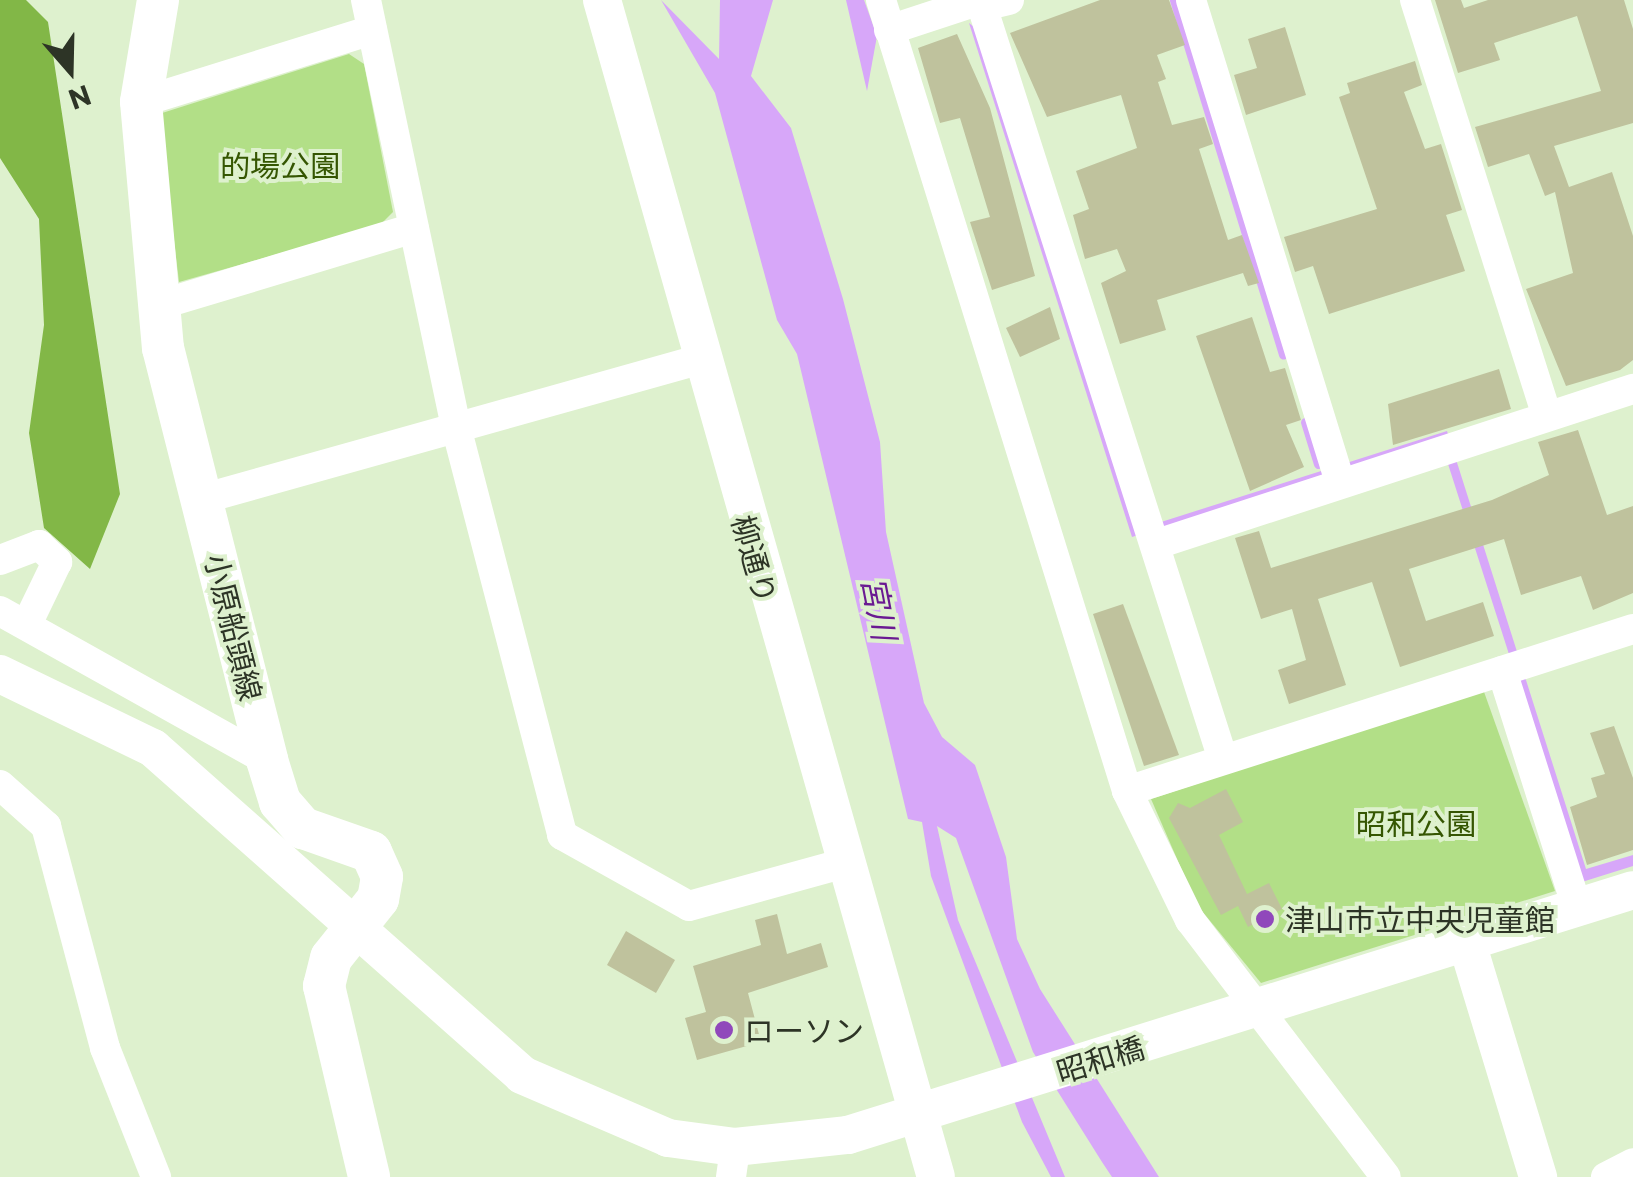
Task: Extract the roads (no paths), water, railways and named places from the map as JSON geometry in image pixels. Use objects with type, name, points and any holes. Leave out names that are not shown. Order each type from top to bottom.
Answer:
[{"type":"main road","name":"小原船頭線","points":[[158,0],[140,102],[159,305],[267,760],[280,802],[303,828],[371,852],[382,877],[378,900],[356,934],[331,958],[324,986],[369,1177]]},
{"type":"street","points":[[366,0],[455,423],[562,834],[689,906],[841,864]]},
{"type":"street","name":"柳通り","points":[[602,0],[698,360],[912,1117],[936,1177]]},
{"type":"street","points":[[880,0],[1126,791],[1190,920],[1253,1012],[1386,1177]]},
{"type":"street","points":[[1192,0],[1340,482]]},
{"type":"street","points":[[1415,0],[1547,416]]},
{"type":"street","points":[[890,30],[990,2],[1222,756]]},
{"type":"street","points":[[140,102],[372,30]]},
{"type":"street","points":[[159,305],[414,228]]},
{"type":"street","points":[[202,499],[455,423],[698,360]]},
{"type":"street","points":[[1157,544],[1633,389]]},
{"type":"street","points":[[0,560],[39,545],[57,562],[14,615],[267,760]]},
{"type":"street","points":[[1126,791],[1222,756],[1633,630]]},
{"type":"street","points":[[1502,671],[1577,908]]},
{"type":"street","name":"昭和橋","points":[[0,674],[153,748],[225,805],[356,934],[522,1075],[598,1115],[733,1162],[912,1117],[1633,890]]},
{"type":"street","points":[[0,784],[46,826],[106,1048],[156,1177]]},
{"type":"street","points":[[1467,943],[1538,1177]]},
{"type":"street","points":[[1606,1177],[1633,1163]]},
{"type":"water","name":"宮川","points":[[661,0],[719,59],[720,0],[773,0],[751,76],[791,128],[843,299],[880,442],[886,532],[924,703],[942,737],[975,765],[1006,857],[1017,939],[1040,989],[1159,1177],[1112,1177],[1102,1162],[1033,1052],[956,838],[937,826],[958,920],[1065,1177],[1051,1177],[1022,1122],[931,876],[922,822],[908,819],[797,354],[777,320],[715,93]]},
{"type":"water","points":[[846,0],[864,0],[877,36],[867,91]]},
{"type":"water","points":[[969,23],[978,30],[1136,530],[1447,431],[1586,869],[1633,855],[1633,866],[1582,882],[1440,439],[1132,537]]},
{"type":"waterway","points":[[1174,0],[1283,355]]},
{"type":"waterway","points":[[1305,422],[1318,464]]},
{"type":"place","name":"津山市立中央児童館","points":[[1265,919]]},
{"type":"place","name":"ローソン","points":[[724,1030]]},
{"type":"park label","name":"的場公園","points":[[280,165]]},
{"type":"park label","name":"昭和公園","points":[[1416,823]]}]
